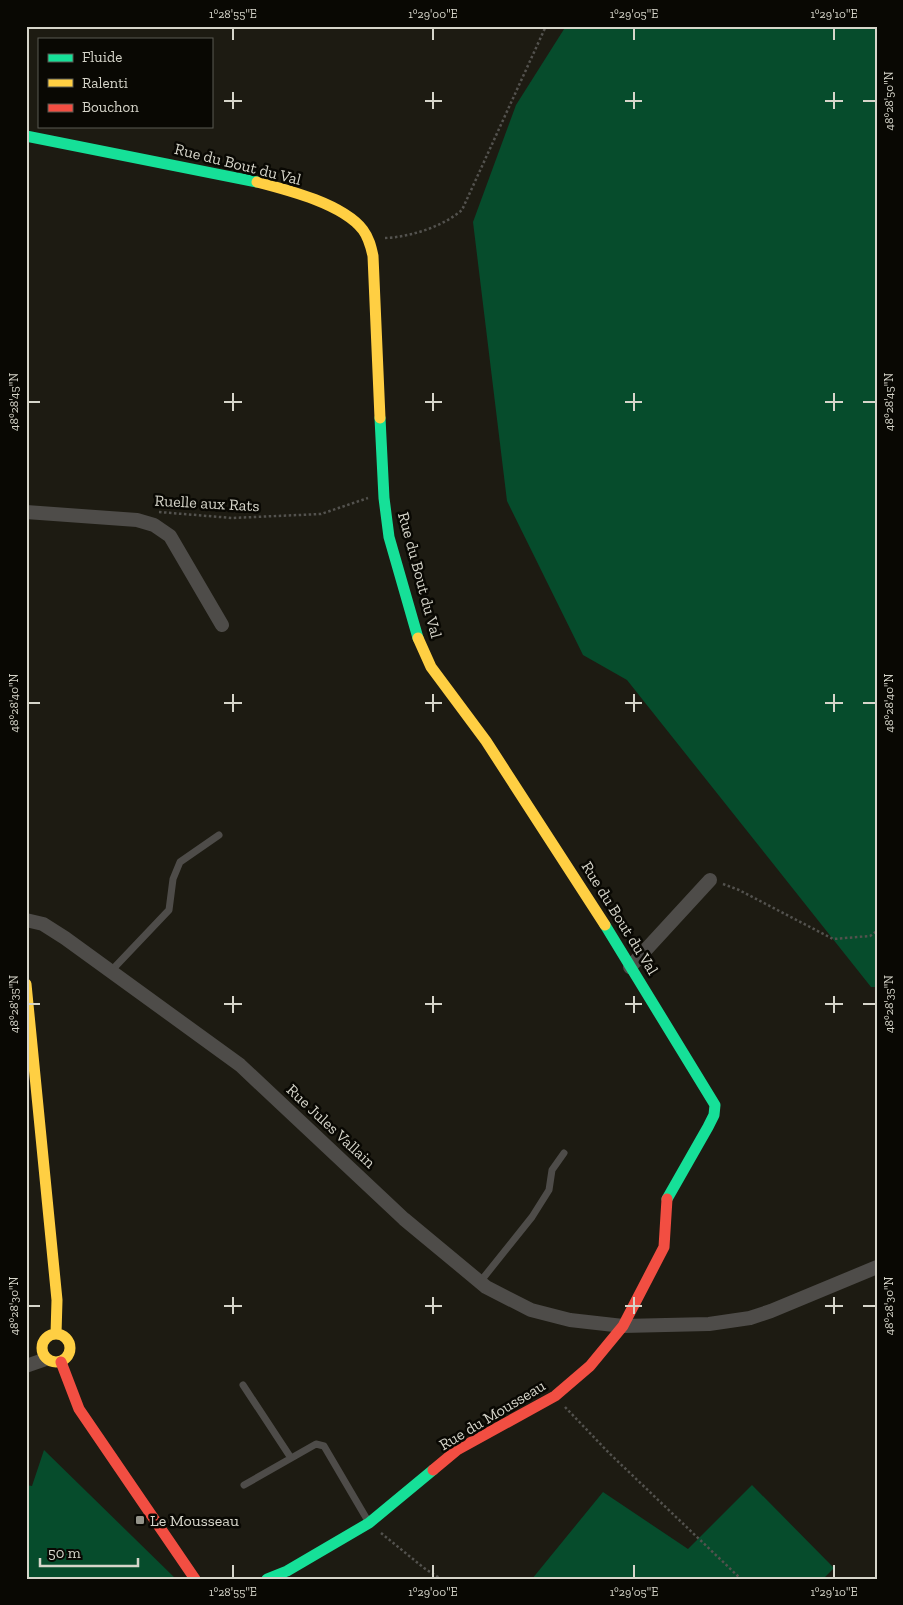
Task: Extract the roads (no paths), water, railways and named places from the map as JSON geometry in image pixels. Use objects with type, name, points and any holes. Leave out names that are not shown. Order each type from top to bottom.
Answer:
[{"type":"street","name":"Rue du Bout du Val","points":[[26,136],[208,171],[269,186],[335,209],[357,224],[369,238],[373,256],[383,493],[390,537],[420,644],[432,667],[486,741],[551,840],[630,967],[663,1016],[715,1105],[714,1115],[708,1127],[667,1197],[664,1247],[623,1326]]},
{"type":"street","points":[[26,512],[137,520],[154,524],[170,536],[222,625]]},
{"type":"street","points":[[630,967],[710,880]]},
{"type":"street","name":"Rue Jules Vallain","points":[[26,920],[43,924],[112,970],[240,1065],[404,1219],[480,1282],[531,1310],[570,1320],[623,1326],[709,1324],[750,1318],[877,1267]]},
{"type":"street","points":[[26,984],[56,1300],[56,1334]]},
{"type":"street","name":"Rue du Mousseau","points":[[267,1579],[283,1575],[369,1523],[457,1450],[555,1396],[590,1366],[623,1326]]},
{"type":"street","points":[[26,1366],[44,1354],[47,1336],[56,1334],[65,1337],[70,1345],[69,1354],[60,1362],[53,1362],[44,1354],[30,1344]]},
{"type":"street","points":[[60,1362],[79,1410],[195,1579]]},
{"type":"lane","points":[[112,970],[169,910],[173,879],[180,862],[219,835]]},
{"type":"lane","points":[[480,1282],[532,1217],[549,1190],[552,1170],[564,1153]]},
{"type":"lane","points":[[243,1385],[291,1458]]},
{"type":"lane","points":[[244,1485],[316,1444],[324,1446],[369,1523]]},
{"type":"place","name":"Le Mousseau","points":[[140,1520]]}]
